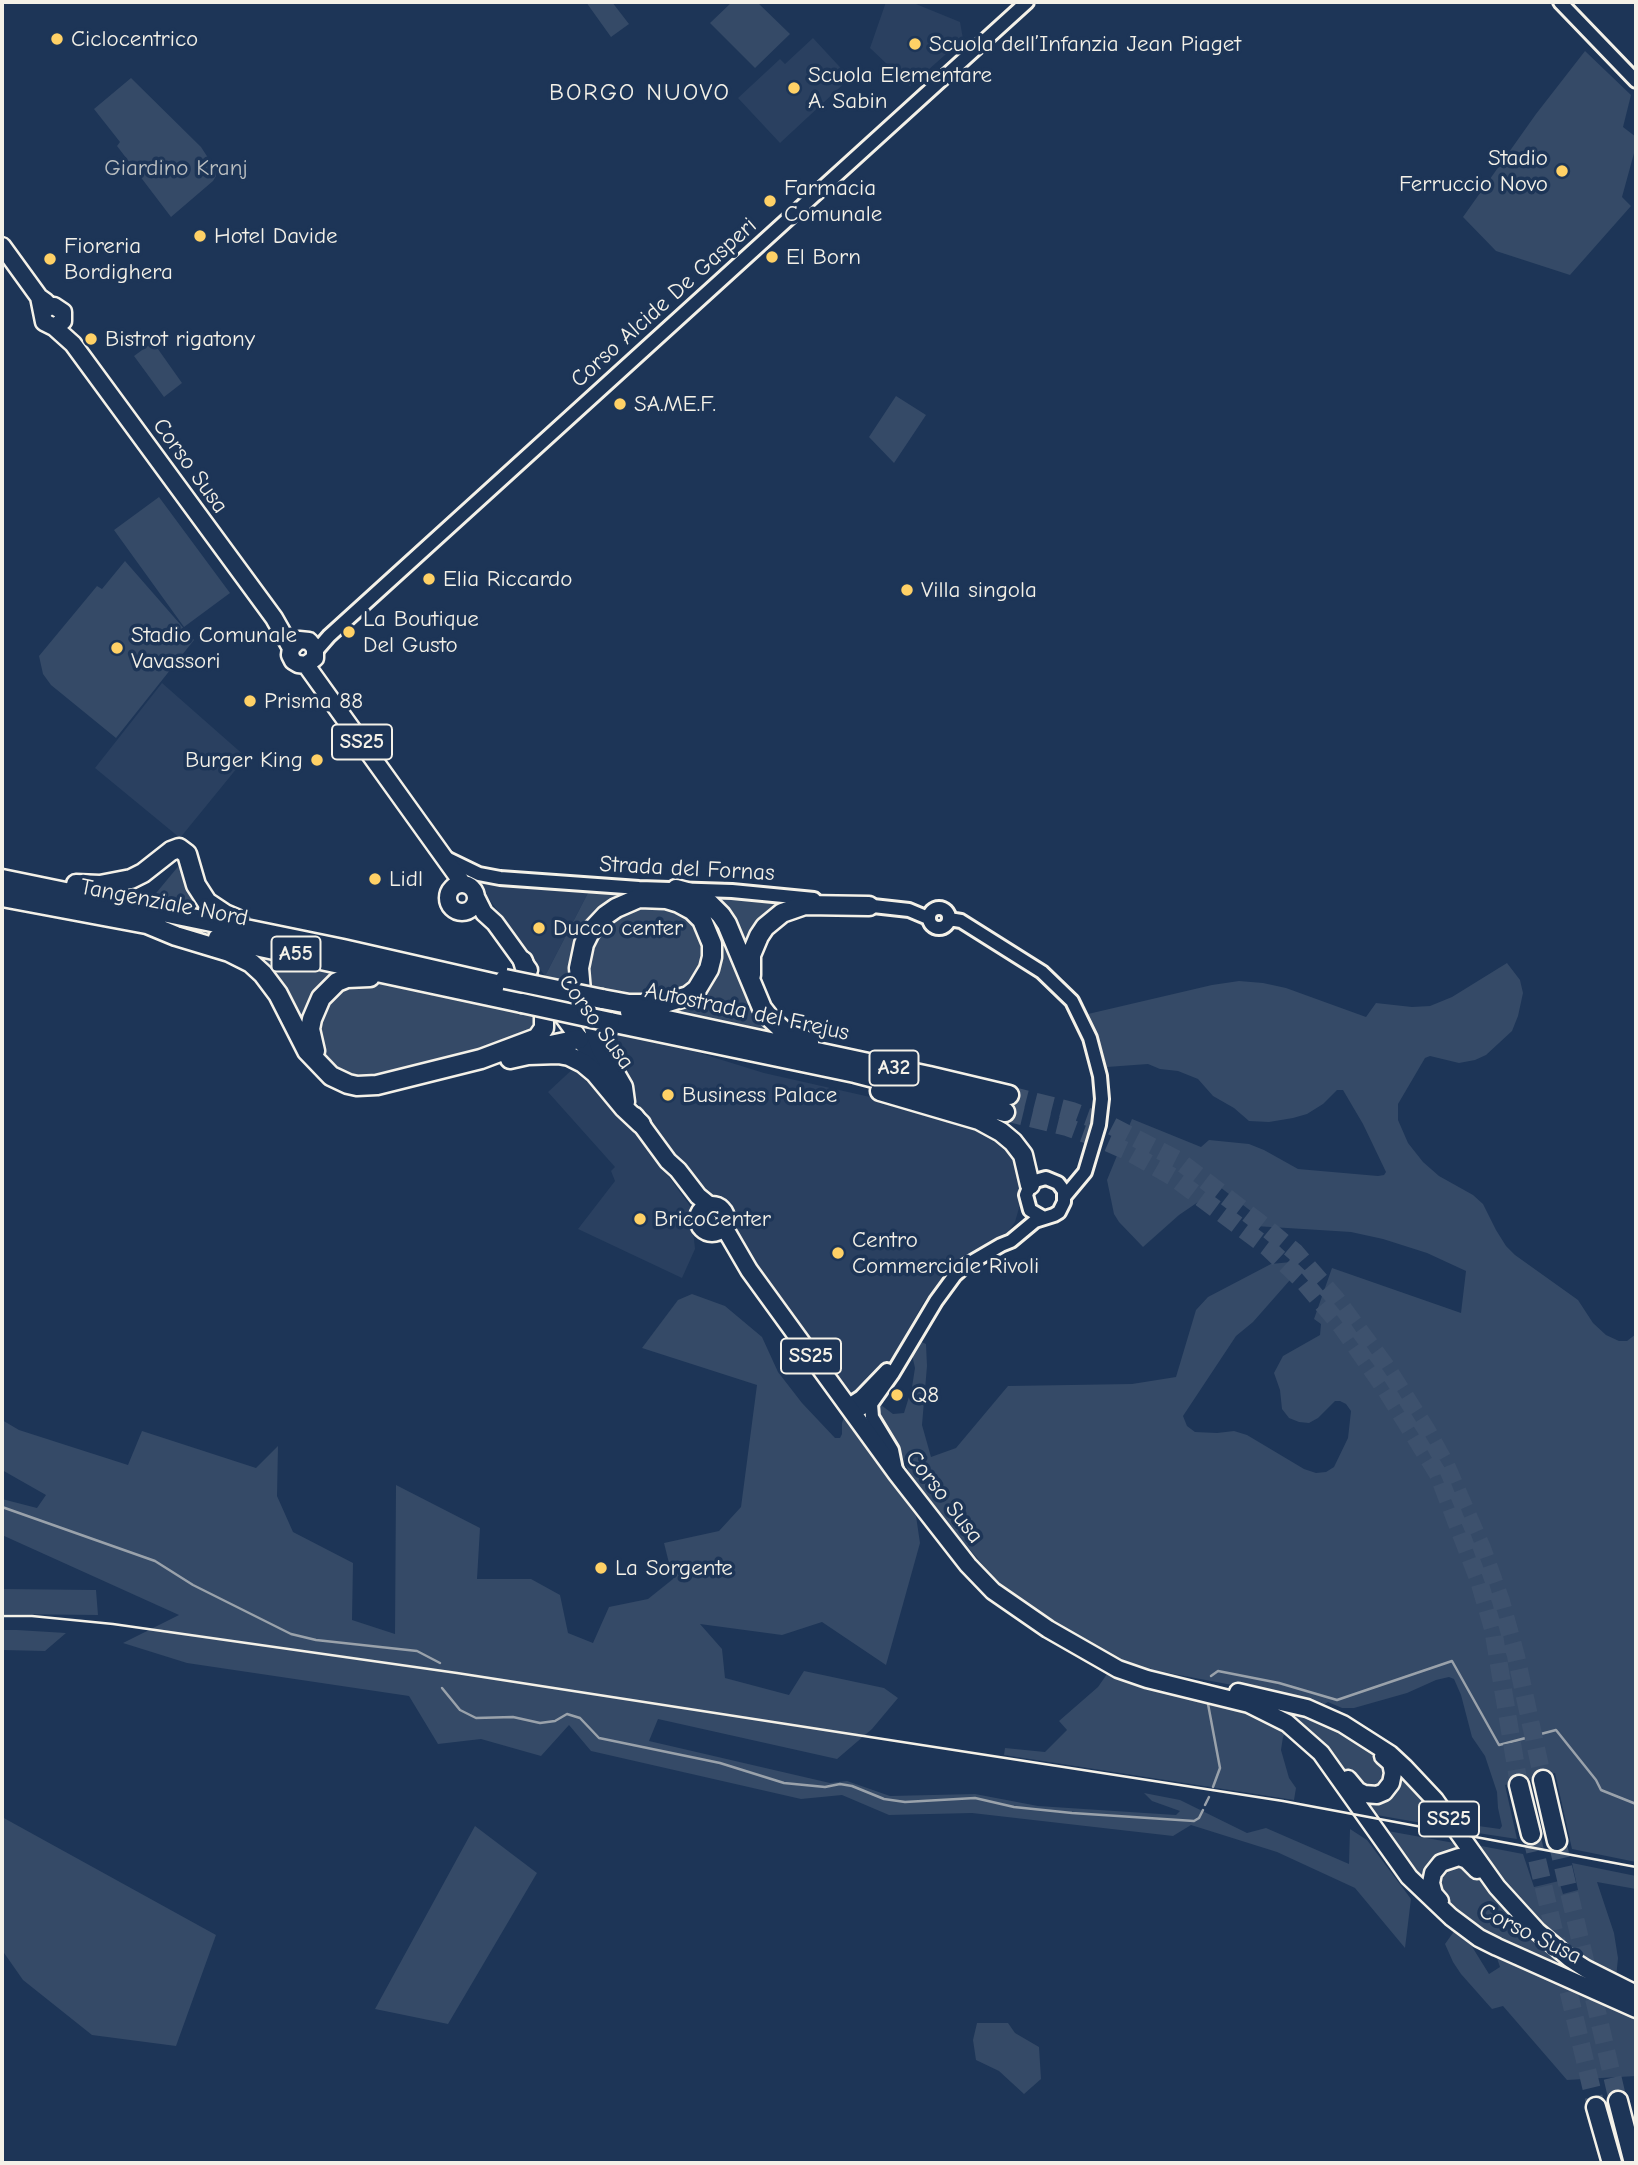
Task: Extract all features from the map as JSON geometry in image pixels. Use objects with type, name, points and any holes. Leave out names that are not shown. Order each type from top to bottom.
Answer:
[{"type":"highway","points":[[4,885],[35,876],[82,885],[116,883],[143,873],[179,848],[187,854],[192,875],[201,894],[216,909],[237,919],[309,934],[343,949]]},
{"type":"highway","name":"Tangenziale Nord","points":[[4,885],[453,988],[514,990]]},
{"type":"highway","points":[[676,889],[698,895],[721,915],[762,1008],[786,1033],[838,1050],[904,1064],[929,1076]]},
{"type":"highway","points":[[606,1009],[629,1004],[662,1004],[688,996],[697,989],[709,969],[712,944],[702,920],[692,910],[679,903],[652,897],[639,898],[606,915],[590,932],[584,944],[579,968],[580,992],[601,1049],[623,1087],[625,1102]]},
{"type":"highway","points":[[751,982],[750,966],[754,946],[765,927],[782,913],[805,905],[869,906]]},
{"type":"highway","points":[[145,918],[176,936],[229,952],[251,963],[272,984],[307,1051],[331,1076],[357,1086],[377,1085],[481,1059],[530,1042],[541,1034],[545,1016],[544,1005],[528,978],[523,961]]},
{"type":"highway","name":"Tangenziale Nord","points":[[145,918],[343,949],[514,990]]},
{"type":"highway","points":[[318,1061],[311,1037],[312,1019],[321,998],[337,982],[358,976],[430,989],[453,988]]},
{"type":"highway","name":"Autostrada del Frejus","points":[[514,990],[606,1009],[929,1076],[1007,1104],[913,1087],[771,1055],[606,1009]]},
{"type":"highway","points":[[481,1059],[579,1039]]},
{"type":"highway","points":[[424,1074],[481,1066],[528,1055],[545,1053],[569,1056],[595,1073],[641,1124]]},
{"type":"highway","points":[[771,1055],[797,1068],[979,1120],[1013,1142],[1023,1155],[1030,1185]]},
{"type":"highway","points":[[1543,1780],[1557,1841]]},
{"type":"highway","points":[[1519,1785],[1531,1834]]},
{"type":"highway","points":[[1618,2101],[1634,2163]]},
{"type":"highway","points":[[1596,2107],[1612,2163]]},
{"type":"main road","name":"Corso Susa","points":[[2,246],[44,305],[44,323],[58,324],[274,618],[306,651],[327,695],[449,864],[458,886]]},
{"type":"main road","name":"SS25","points":[[458,886],[475,891],[477,908],[460,912],[451,906],[448,898],[458,886]]},
{"type":"main road","name":"Corso Susa","points":[[477,908],[495,923],[668,1161],[698,1196],[704,1210]]},
{"type":"main road","name":"SS25","points":[[717,1206],[724,1211],[726,1219],[720,1230],[707,1233],[700,1228],[698,1220],[704,1210],[717,1206]]},
{"type":"main road","name":"Corso Susa","points":[[720,1230],[897,1474],[968,1565],[1000,1597],[1105,1662],[1132,1674],[1236,1700],[1287,1723],[1310,1742],[1332,1767],[1409,1877],[1436,1905],[1465,1929],[1518,1957],[1636,2008]]},
{"type":"main road","name":"Corso Susa","points":[[1163,1683],[1232,1690],[1290,1702],[1343,1724],[1390,1754],[1422,1784],[1482,1868],[1537,1931],[1569,1958],[1636,1994]]},
{"type":"main road","points":[[1310,1742],[1329,1754],[1358,1791],[1370,1796],[1384,1792],[1393,1778],[1391,1762],[1354,1736],[1343,1724]]},
{"type":"main road","points":[[1465,1929],[1459,1917],[1439,1901],[1432,1889],[1433,1873],[1436,1867],[1446,1860],[1459,1857],[1467,1860],[1474,1865],[1498,1898],[1515,1908]]},
{"type":"street","name":"Corso Alcide De Gasperi","points":[[306,651],[329,636],[1027,2]]},
{"type":"street","points":[[1560,2],[1636,81]]},
{"type":"street","name":"Strada del Fornas","points":[[449,864],[487,876],[732,891],[909,910],[928,918],[931,911],[941,908],[950,919],[958,919],[969,925],[1042,972],[1066,993],[1077,1010],[1095,1052],[1101,1088],[1097,1135],[1087,1163]]},
{"type":"street","points":[[1001,1245],[1017,1225],[1027,1206],[1026,1195],[1030,1185],[1040,1179],[1070,1177],[1087,1163]]},
{"type":"street","points":[[1065,1196],[1082,1177],[1087,1163]]},
{"type":"street","points":[[1027,1206],[1042,1217],[1059,1212],[1065,1196],[1061,1186],[1052,1180]]},
{"type":"street","points":[[847,1406],[861,1409],[871,1404],[948,1282],[965,1266],[1011,1241],[1042,1217]]},
{"type":"street","points":[[847,1406],[861,1397],[891,1366],[899,1362]]},
{"type":"street","points":[[871,1404],[872,1417],[892,1450],[897,1474]]},
{"type":"shaded area","name":"Scuola dell’Infanzia Jean Piaget","points":[[886,2],[911,2],[960,22],[963,39],[910,86],[870,48]]},
{"type":"shaded area","name":"Scuola Elementare A. Sabin","points":[[813,38],[850,78],[780,143],[738,98],[780,59],[785,64]]},
{"type":"shaded area","points":[[162,683],[246,757],[180,838],[95,768]]},
{"type":"shaded area","points":[[476,881],[590,889],[545,976]]},
{"type":"shaded area","points":[[599,1030],[680,1047],[764,1073],[910,1106],[973,1124],[1015,1150],[1023,1194],[1015,1222],[995,1243],[951,1273],[934,1289],[923,1303],[893,1360],[862,1391],[852,1394],[845,1390],[736,1239],[729,1225],[728,1210],[720,1201],[705,1195],[624,1085]]},
{"type":"shaded area","points":[[577,1065],[612,1098],[690,1206],[695,1249],[682,1278],[578,1229],[615,1181],[611,1171],[615,1167],[548,1092]]},
{"type":"green space","points":[[586,2],[612,2],[629,24],[611,37]]},
{"type":"green space","points":[[732,2],[757,2],[790,34],[755,68],[710,23]]},
{"type":"green space","name":"Stadio Ferruccio Novo","points":[[1585,51],[1631,95],[1623,127],[1636,137],[1636,146],[1622,197],[1631,206],[1570,275],[1496,251],[1463,217],[1536,114]]},
{"type":"green space","name":"Giardino Kranj","points":[[131,78],[201,147],[216,170],[213,181],[171,217],[117,146],[120,142],[94,109]]},
{"type":"green space","points":[[153,342],[182,383],[164,397],[134,356]]},
{"type":"green space","points":[[896,396],[926,415],[894,463],[869,437]]},
{"type":"green space","points":[[159,497],[230,593],[184,627],[114,530]]},
{"type":"green space","name":"Stadio Comunale Vavassori","points":[[125,561],[194,640],[116,738],[51,685],[43,674],[39,656],[97,586],[102,589]]},
{"type":"green space","points":[[186,857],[205,909],[152,898]]},
{"type":"green space","points":[[590,889],[641,892],[607,906],[574,986],[549,981],[545,976]]},
{"type":"green space","points":[[704,894],[795,903],[747,959]]},
{"type":"green space","points":[[649,903],[684,911],[703,933],[705,963],[692,987],[651,1001],[586,989],[584,975],[591,942],[616,915]]},
{"type":"green space","points":[[708,909],[783,1037],[664,1012],[685,1006],[706,990],[705,914]]},
{"type":"green space","points":[[255,955],[344,973],[304,1030]]},
{"type":"green space","points":[[1507,963],[1520,980],[1523,993],[1512,1031],[1486,1055],[1475,1060],[1459,1063],[1430,1056],[1425,1058],[1398,1104],[1398,1120],[1408,1143],[1423,1162],[1439,1176],[1473,1195],[1483,1204],[1506,1246],[1515,1255],[1578,1300],[1593,1323],[1606,1335],[1619,1341],[1627,1341],[1636,1334],[1636,1862],[1572,1849],[1555,1773],[1505,1785],[1517,1839],[1471,1832],[1471,1825],[1500,1829],[1502,1826],[1497,1792],[1485,1756],[1472,1737],[1454,1679],[1449,1677],[1436,1680],[1407,1693],[1354,1708],[1342,1708],[1328,1702],[1320,1707],[1291,1696],[1147,1669],[1113,1656],[1083,1639],[1026,1604],[993,1577],[913,1482],[903,1458],[877,1421],[877,1402],[893,1414],[904,1413],[915,1368],[912,1355],[919,1341],[926,1344],[922,1425],[931,1457],[956,1448],[1008,1386],[1132,1384],[1176,1377],[1196,1310],[1208,1297],[1271,1264],[1291,1262],[1295,1267],[1290,1280],[1253,1322],[1236,1336],[1183,1416],[1187,1426],[1195,1432],[1234,1431],[1247,1435],[1304,1469],[1316,1473],[1326,1472],[1334,1467],[1348,1438],[1351,1411],[1346,1404],[1335,1401],[1309,1423],[1289,1418],[1282,1409],[1280,1390],[1274,1373],[1283,1356],[1320,1335],[1321,1324],[1314,1319],[1332,1268],[1461,1313],[1466,1271],[1427,1253],[1351,1232],[1255,1226],[1252,1212],[1220,1187],[1179,1215],[1143,1247],[1114,1214],[1107,1180],[1132,1119],[1201,1147],[1209,1140],[1249,1144],[1298,1169],[1378,1176],[1386,1172],[1343,1090],[1337,1090],[1323,1104],[1307,1114],[1269,1122],[1249,1121],[1234,1108],[1213,1096],[1198,1079],[1178,1071],[1160,1069],[1148,1064],[1107,1067],[1088,1014],[1239,981],[1286,988],[1366,1017],[1376,1003],[1430,1006],[1452,997]]},
{"type":"green space","points":[[374,982],[536,1016],[535,1030],[532,1035],[465,1052],[446,1060],[368,1080],[355,1079],[331,1067],[319,1043],[317,1030],[325,1006],[341,988],[351,984]]},
{"type":"green space","points":[[692,1294],[725,1306],[762,1337],[778,1372],[835,1438],[840,1438],[842,1434],[844,1417],[916,1516],[920,1543],[886,1665],[822,1622],[782,1635],[700,1624],[722,1649],[725,1678],[789,1695],[804,1671],[884,1688],[898,1698],[872,1729],[837,1759],[658,1719],[649,1741],[830,1783],[847,1781],[890,1796],[975,1794],[1038,1806],[1176,1815],[1180,1811],[1152,1801],[1144,1793],[1180,1800],[1247,1833],[1266,1828],[1349,1864],[1350,1829],[1367,1840],[1411,1899],[1405,1948],[1355,1888],[1277,1852],[1191,1825],[1173,1836],[972,1813],[889,1815],[842,1795],[801,1799],[591,1751],[569,1725],[541,1756],[481,1739],[438,1744],[409,1696],[187,1663],[123,1643],[179,1615],[2,1535],[2,1499],[37,1508],[46,1495],[2,1470],[2,1420],[19,1430],[128,1465],[142,1431],[256,1468],[278,1446],[277,1496],[293,1532],[353,1563],[352,1620],[395,1634],[396,1485],[480,1528],[477,1579],[531,1579],[560,1595],[568,1633],[593,1643],[609,1607],[648,1599],[673,1579],[664,1543],[719,1531],[741,1507],[757,1385],[642,1348],[678,1300]]},
{"type":"green space","points":[[2,1589],[96,1590],[98,1615],[2,1614]]},
{"type":"green space","points":[[2,1630],[66,1633],[45,1651],[2,1650]]},
{"type":"green space","points":[[1107,1674],[1160,1691],[1231,1704],[1287,1730],[1281,1750],[1289,1778],[1296,1788],[1294,1800],[1004,1755],[1005,1748],[1045,1752],[1067,1730],[1059,1721],[1098,1687]]},
{"type":"green space","points":[[1280,1707],[1332,1724],[1383,1759],[1390,1777],[1374,1793],[1353,1781],[1324,1745],[1278,1712]]},
{"type":"green space","points":[[1394,1764],[1450,1828],[1371,1814],[1363,1798],[1371,1800]]},
{"type":"green space","points":[[2,1817],[216,1935],[176,2046],[92,2035],[23,1980],[2,1950]]},
{"type":"green space","points":[[475,1826],[537,1873],[448,2024],[375,2009]]},
{"type":"green space","points":[[1382,1830],[1460,1844],[1470,1859],[1456,1855],[1429,1892]]},
{"type":"green space","points":[[1471,1844],[1523,1854],[1534,1887],[1559,1881],[1563,1894],[1578,1890],[1572,1863],[1636,1876],[1636,1889],[1597,1882],[1614,1933],[1618,1958],[1616,1978],[1561,1943],[1522,1906]]},
{"type":"green space","points":[[1461,1863],[1475,1872],[1512,1917],[1582,1977],[1572,1975],[1493,1936],[1446,1904],[1438,1894],[1438,1872]]},
{"type":"green space","points":[[1455,1930],[1473,1942],[1471,1945],[1489,1974],[1500,1967],[1496,1955],[1636,2016],[1636,2076],[1567,2080],[1503,2006],[1492,2009],[1461,1974],[1445,1944]]},
{"type":"green space","points":[[977,2023],[1008,2023],[1015,2033],[1039,2047],[1041,2079],[1024,2094],[999,2071],[976,2060],[973,2040]]},
{"type":"waterway","points":[[2,1507],[155,1561],[193,1585],[291,1634],[316,1640],[417,1651],[440,1663]]},
{"type":"waterway","points":[[1211,1676],[1218,1671],[1279,1683],[1337,1700],[1452,1661],[1499,1745],[1556,1730],[1601,1790],[1636,1804]]},
{"type":"waterway","points":[[442,1688],[460,1710],[476,1718],[513,1717],[540,1723],[555,1721],[567,1714],[580,1718],[599,1738],[720,1763],[784,1783],[825,1787],[840,1784],[884,1799],[905,1802],[975,1798],[1014,1807],[1194,1821],[1203,1810]]},
{"type":"waterway","points":[[1208,1704],[1220,1768],[1213,1787]]},
{"type":"waterway","points":[[1205,1805],[1209,1797]]},
{"type":"tunnel","points":[[1009,1095],[1072,1111],[1108,1124],[1178,1160],[1295,1252],[1336,1299],[1385,1365],[1426,1429],[1446,1465],[1482,1548],[1501,1601],[1516,1656],[1543,1780]]},
{"type":"tunnel","points":[[1005,1112],[1067,1127],[1102,1140],[1173,1177],[1267,1247],[1304,1282],[1342,1327],[1386,1390],[1438,1474],[1479,1581],[1493,1629],[1519,1785]]},
{"type":"tunnel","points":[[1531,1834],[1596,2107]]},
{"type":"tunnel","points":[[1557,1841],[1618,2101]]},
{"type":"railway","points":[[2,1616],[32,1616],[113,1624],[457,1673],[1283,1801],[1636,1867]]},
{"type":"place","name":"Ciclocentrico","points":[[57,39]]},
{"type":"place","name":"Scuola dell’Infanzia Jean Piaget","points":[[915,44]]},
{"type":"place","name":"Scuola Elementare A. Sabin","points":[[794,88]]},
{"type":"place","name":"Stadio Ferruccio Novo","points":[[1562,171]]},
{"type":"place","name":"Farmacia Comunale","points":[[770,201]]},
{"type":"place","name":"Hotel Davide","points":[[200,236]]},
{"type":"place","name":"El Born","points":[[772,257]]},
{"type":"place","name":"Fioreria Bordighera","points":[[50,259]]},
{"type":"place","name":"Bistrot rigatony","points":[[91,339]]},
{"type":"place","name":"SA.ME.F.","points":[[620,404]]},
{"type":"place","name":"Elia Riccardo","points":[[429,579]]},
{"type":"place","name":"Villa singola","points":[[907,590]]},
{"type":"place","name":"La Boutique Del Gusto","points":[[349,632]]},
{"type":"place","name":"Stadio Comunale Vavassori","points":[[117,648]]},
{"type":"place","name":"Prisma 88","points":[[250,701]]},
{"type":"place","name":"Burger King","points":[[317,760]]},
{"type":"place","name":"Lidl","points":[[375,879]]},
{"type":"place","name":"Ducco center","points":[[539,928]]},
{"type":"place","name":"Business Palace","points":[[668,1095]]},
{"type":"place","name":"BricoCenter","points":[[640,1219]]},
{"type":"place","name":"Centro Commerciale Rivoli","points":[[838,1253]]},
{"type":"place","name":"Q8","points":[[897,1395]]},
{"type":"place","name":"La Sorgente","points":[[601,1568]]},
{"type":"district","name":"BORGO NUOVO","points":[[640,93]]}]
